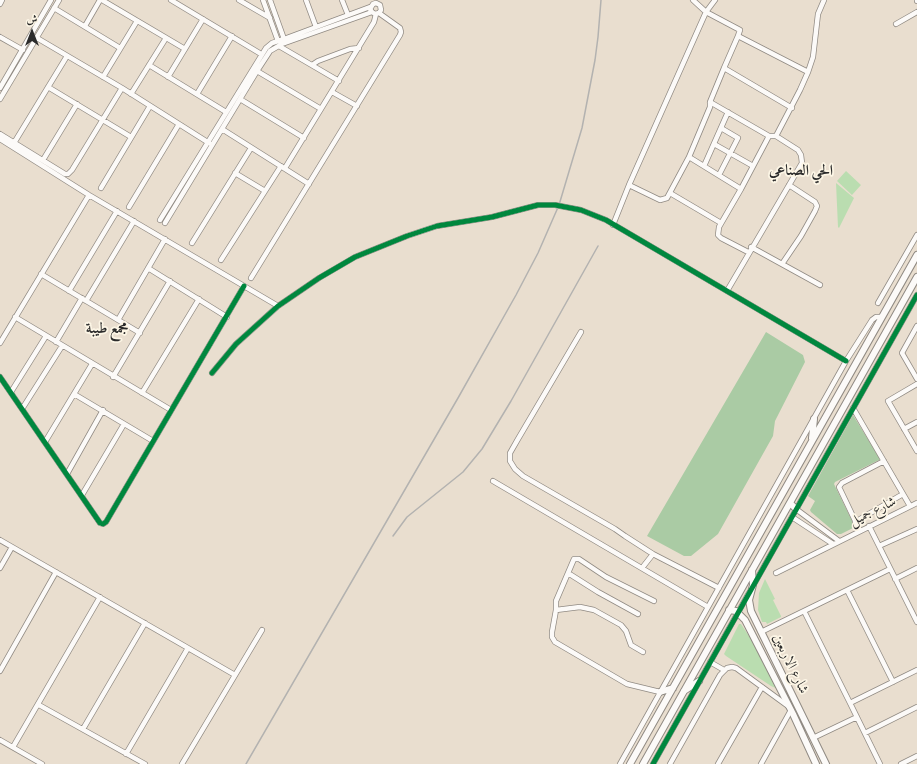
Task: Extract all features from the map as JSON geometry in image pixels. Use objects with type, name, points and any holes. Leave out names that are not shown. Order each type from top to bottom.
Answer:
[{"type":"main road","points":[[630,764],[917,255]]},
{"type":"main road","points":[[643,764],[682,692],[917,277]]},
{"type":"main road","points":[[901,283],[910,289]]},
{"type":"main road","points":[[812,440],[814,419]]},
{"type":"main road","points":[[790,503],[796,509]]},
{"type":"main road","name":"شارع الاربعين","points":[[752,570],[754,585],[750,596],[750,606],[754,618],[826,764]]},
{"type":"main road","points":[[729,610],[738,612]]},
{"type":"main road","name":"شارع الاربعين","points":[[738,612],[745,620],[791,710],[814,762]]},
{"type":"main road","points":[[682,692],[699,681]]},
{"type":"main road","points":[[660,692],[672,688]]},
{"type":"main road","points":[[791,710],[800,711]]},
{"type":"street","points":[[0,4],[2,0]]},
{"type":"street","points":[[0,88],[2,80],[23,50],[51,0]]},
{"type":"street","points":[[0,99],[60,0]]},
{"type":"street","points":[[85,26],[101,0],[185,49]]},
{"type":"street","points":[[171,0],[178,2],[261,54]]},
{"type":"street","points":[[239,0],[270,18]]},
{"type":"street","points":[[264,0],[278,43],[339,81]]},
{"type":"street","points":[[270,0],[284,39]]},
{"type":"street","points":[[306,0],[316,26]]},
{"type":"street","points":[[342,0],[348,15]]},
{"type":"street","points":[[629,185],[660,200],[667,198],[688,157],[710,107],[710,102],[738,36],[740,30],[706,12],[693,0]]},
{"type":"street","points":[[613,225],[629,185],[706,12],[715,0]]},
{"type":"street","points":[[776,136],[792,108],[808,72],[813,57],[818,14],[823,0]]},
{"type":"street","points":[[160,220],[261,54],[269,45],[278,43],[376,13],[381,10],[381,2],[375,2],[370,7],[316,26],[284,39],[278,43],[268,54],[257,71],[165,223]]},
{"type":"street","points":[[251,278],[401,34],[400,28],[376,13],[370,7]]},
{"type":"street","points":[[54,8],[120,48]]},
{"type":"street","points":[[896,24],[917,12]]},
{"type":"street","points":[[221,260],[265,191],[304,138],[359,48],[375,20],[376,13]]},
{"type":"street","points":[[168,77],[203,19]]},
{"type":"street","points":[[103,77],[137,21]]},
{"type":"street","points":[[197,94],[232,36]]},
{"type":"street","points":[[738,36],[808,72]]},
{"type":"street","points":[[0,37],[23,50]]},
{"type":"street","points":[[36,38],[122,88],[213,145]]},
{"type":"street","points":[[131,94],[166,38]]},
{"type":"street","points":[[312,65],[318,61],[359,48]]},
{"type":"street","points":[[14,143],[67,56]]},
{"type":"street","points":[[149,66],[226,112]]},
{"type":"street","points":[[724,68],[792,108]]},
{"type":"street","points":[[257,71],[321,109]]},
{"type":"street","points":[[48,87],[131,137]]},
{"type":"street","points":[[0,134],[66,174],[71,172],[122,88]]},
{"type":"street","points":[[332,92],[357,106]]},
{"type":"street","points":[[240,99],[304,138]]},
{"type":"street","points":[[710,102],[769,136],[776,136],[798,150],[802,157],[800,167],[748,252],[727,291]]},
{"type":"street","points":[[43,160],[76,104]]},
{"type":"street","points":[[101,188],[150,106]]},
{"type":"street","points":[[704,166],[728,112]]},
{"type":"street","points":[[129,206],[179,124]]},
{"type":"street","points":[[719,174],[738,138],[721,128]]},
{"type":"street","points":[[222,129],[309,184]]},
{"type":"street","points":[[748,252],[720,237],[718,229],[769,136]]},
{"type":"street","points":[[0,139],[89,195],[278,306]]},
{"type":"street","points":[[714,144],[753,166]]},
{"type":"street","points":[[192,243],[252,148]]},
{"type":"street","points":[[688,157],[719,174],[741,189]]},
{"type":"street","points":[[235,173],[265,191]]},
{"type":"street","points":[[782,264],[816,211],[815,202],[789,185]]},
{"type":"street","points":[[670,193],[721,223]]},
{"type":"street","points":[[0,344],[89,195]]},
{"type":"street","points":[[212,373],[236,344],[278,306],[319,278],[355,257],[407,236],[446,224],[492,217],[538,205],[555,205],[589,212],[846,361]]},
{"type":"street","points":[[69,291],[117,211]]},
{"type":"street","points":[[56,342],[134,221]]},
{"type":"street","points":[[878,303],[917,235]]},
{"type":"street","points":[[118,320],[165,239]]},
{"type":"street","points":[[751,247],[820,285]]},
{"type":"street","points":[[148,268],[226,317]]},
{"type":"street","points":[[41,274],[140,333]]},
{"type":"street","points":[[113,377],[170,282]]},
{"type":"street","points":[[0,377],[100,523],[105,523],[244,286]]},
{"type":"street","points":[[653,764],[917,295]]},
{"type":"street","points":[[142,393],[199,299]]},
{"type":"street","points":[[16,317],[113,377],[171,410]]},
{"type":"street","points":[[620,764],[846,361],[872,320],[876,317],[882,317]]},
{"type":"street","points":[[917,326],[902,353],[917,379]]},
{"type":"street","points":[[581,332],[510,453],[510,461],[515,469],[523,476],[615,529],[653,554],[719,588]]},
{"type":"street","points":[[11,392],[46,336]]},
{"type":"street","points":[[22,409],[62,346]]},
{"type":"street","points":[[45,442],[92,364]]},
{"type":"street","points":[[917,384],[888,401],[917,451]]},
{"type":"street","points":[[74,394],[153,441]]},
{"type":"street","points":[[853,408],[910,506]]},
{"type":"street","points":[[67,474],[103,410]]},
{"type":"street","points":[[904,429],[917,422]]},
{"type":"street","points":[[82,495],[124,424]]},
{"type":"street","points":[[860,531],[839,487],[842,483],[884,461]]},
{"type":"street","points":[[493,481],[708,607]]},
{"type":"street","points":[[855,522],[903,494]]},
{"type":"street","name":"شارع جميل","points":[[776,573],[917,503]]},
{"type":"street","points":[[796,509],[839,541]]},
{"type":"street","points":[[792,517],[833,544]]},
{"type":"street","points":[[869,526],[917,622]]},
{"type":"street","points":[[879,546],[917,529]]},
{"type":"street","points":[[0,540],[235,675]]},
{"type":"street","points":[[0,568],[12,547]]},
{"type":"street","points":[[642,568],[653,554]]},
{"type":"street","points":[[654,601],[606,577],[580,559],[574,559],[556,601],[552,637],[554,642],[625,683],[660,692]]},
{"type":"street","points":[[895,579],[917,568]]},
{"type":"street","points":[[761,632],[890,569]]},
{"type":"street","points":[[0,671],[56,572]]},
{"type":"street","points":[[568,573],[598,592],[638,614]]},
{"type":"street","points":[[847,590],[892,682]]},
{"type":"street","points":[[13,747],[100,598]]},
{"type":"street","points":[[556,610],[580,607],[594,610],[621,625],[626,631],[631,645],[643,652]]},
{"type":"street","points":[[912,611],[917,609]]},
{"type":"street","points":[[804,611],[880,764]]},
{"type":"street","points":[[83,729],[144,623]]},
{"type":"street","points":[[182,764],[262,630]]},
{"type":"street","points":[[126,754],[188,648]]},
{"type":"street","points":[[710,662],[724,670]]},
{"type":"street","points":[[670,764],[720,675],[724,670],[734,667],[791,710],[761,764]]},
{"type":"street","points":[[850,703],[917,670]]},
{"type":"street","points":[[718,764],[762,687]]},
{"type":"street","points":[[38,704],[144,764]]},
{"type":"street","points":[[865,733],[917,706]]},
{"type":"street","points":[[813,738],[857,717]]},
{"type":"street","points":[[0,740],[42,764]]},
{"type":"street","points":[[902,764],[917,756]]},
{"type":"green space","points":[[846,171],[861,185],[852,195],[837,181]]},
{"type":"green space","points":[[836,183],[854,198],[839,228],[838,227]]},
{"type":"green space","points":[[766,332],[803,355],[805,362],[775,421],[773,436],[718,534],[691,556],[684,556],[647,536]]},
{"type":"green space","points":[[853,415],[880,459],[835,482],[834,484],[855,527],[841,534],[837,534],[811,512],[810,510],[815,501],[808,496]]},
{"type":"green space","points":[[765,579],[775,599],[773,600],[781,616],[767,624],[766,622],[762,622],[758,610],[759,593]]},
{"type":"green space","points":[[739,624],[741,624],[753,642],[778,689],[771,686],[724,654]]},
{"type":"railway","points":[[246,764],[458,398],[538,253],[559,205],[582,128],[595,60],[601,0]]},
{"type":"railway","points":[[393,536],[407,517],[463,472],[482,449],[511,401],[598,246]]},
{"type":"cycle path","points":[[212,373],[236,344],[278,306],[319,278],[355,257],[407,236],[437,226],[492,217],[538,205],[555,205],[581,210],[606,220],[846,361]]},
{"type":"cycle path","points":[[0,377],[100,523],[103,524],[106,522],[244,286]]},
{"type":"cycle path","points":[[653,764],[917,295]]},
{"type":"district","name":"الحي الصناعي","points":[[801,171]]},
{"type":"district","name":"مجمع طيبة","points":[[107,329]]}]
